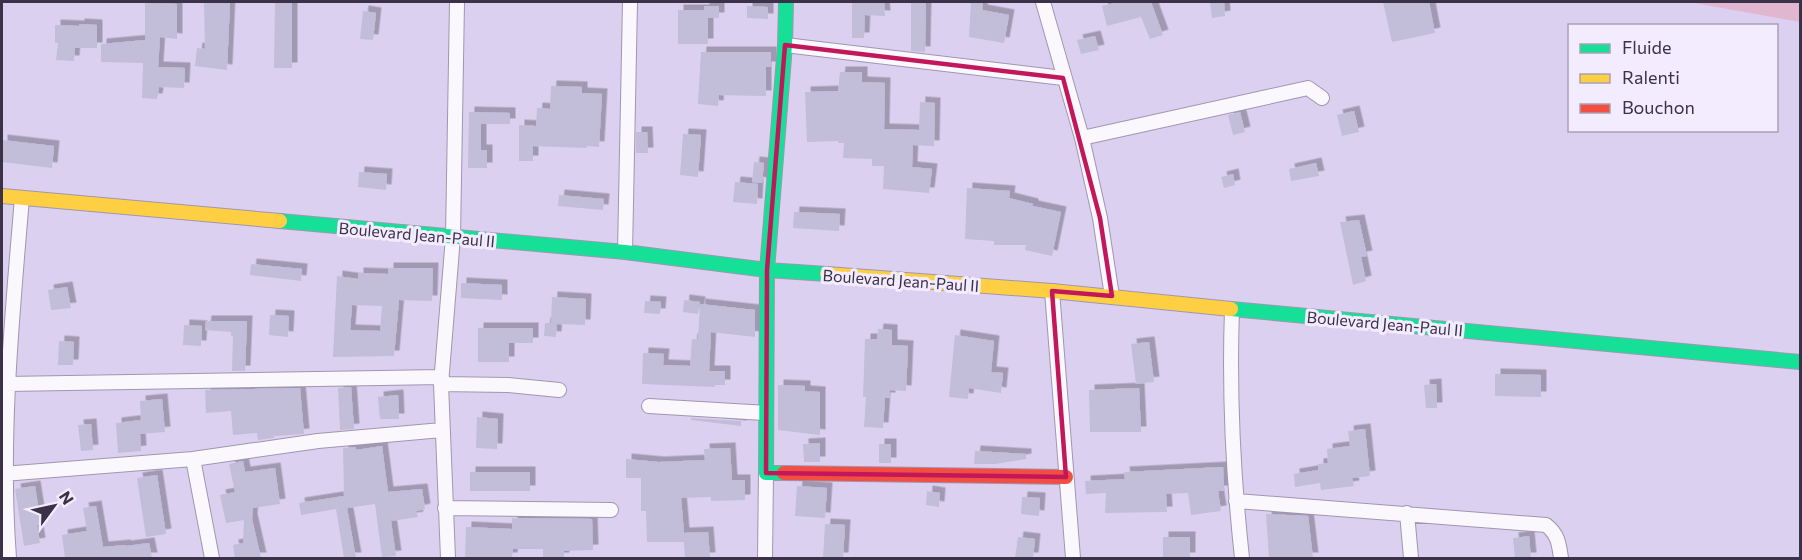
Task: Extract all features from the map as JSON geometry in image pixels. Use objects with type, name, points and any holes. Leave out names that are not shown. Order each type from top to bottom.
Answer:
[{"type":"main road","points":[[786,2],[785,45],[767,270],[766,473],[1066,477]]},
{"type":"main road","name":"Boulevard Jean-Paul II","points":[[2,196],[625,252],[767,270],[1112,296],[1800,362]]},
{"type":"street","points":[[448,558],[441,381],[453,237],[457,2]]},
{"type":"street","points":[[625,252],[630,2]]},
{"type":"street","points":[[1043,2],[1082,138],[1100,218],[1112,296]]},
{"type":"street","points":[[785,45],[1063,78]]},
{"type":"street","points":[[1082,138],[1308,88],[1322,98]]},
{"type":"street","points":[[9,558],[3,531],[5,360],[22,198]]},
{"type":"street","points":[[1052,291],[1073,558]]},
{"type":"street","points":[[1232,309],[1231,409],[1242,558]]},
{"type":"street","points":[[6,384],[441,381],[560,390]]},
{"type":"street","points":[[649,406],[766,413]]},
{"type":"street","points":[[3,474],[193,459],[318,441],[442,430]]},
{"type":"street","points":[[193,459],[212,558]]},
{"type":"street","points":[[765,558],[766,473]]},
{"type":"street","points":[[1236,501],[1546,525],[1554,531],[1559,542],[1561,558]]},
{"type":"street","points":[[445,508],[611,510]]},
{"type":"street","points":[[1407,513],[1411,558]]},
{"type":"highlighted area","points":[[785,45],[1063,78],[1100,218],[1112,296],[1052,291],[1066,477],[766,473],[767,270]]},
{"type":"shaded area","points":[[1689,2],[1800,2],[1800,22]]},
{"type":"building","points":[[204,2],[230,2],[227,70],[195,66],[197,48],[205,49]]},
{"type":"building","points":[[275,2],[292,2],[292,68],[274,68]]},
{"type":"building","points":[[852,2],[884,2],[885,16],[865,15],[864,38],[852,38]]},
{"type":"building","points":[[971,2],[983,2],[982,10],[1009,15],[1004,43],[969,37]]},
{"type":"building","points":[[1119,2],[1151,2],[1163,35],[1150,39],[1141,17],[1107,26],[1102,6]]},
{"type":"building","points":[[1210,2],[1224,2],[1225,16],[1212,18]]},
{"type":"building","points":[[1383,2],[1429,2],[1435,33],[1392,42]]},
{"type":"building","points":[[145,3],[177,4],[177,39],[160,37],[158,67],[185,68],[184,88],[159,87],[157,99],[142,98],[143,63],[101,62],[101,44],[145,40]]},
{"type":"building","points":[[911,3],[926,3],[925,52],[911,51]]},
{"type":"building","points":[[704,6],[719,6],[719,18],[708,18],[708,44],[678,44],[678,10],[704,10]]},
{"type":"building","points":[[747,6],[768,7],[768,19],[747,18]]},
{"type":"building","points":[[363,11],[376,13],[373,40],[360,39]]},
{"type":"building","points":[[79,24],[97,25],[97,48],[75,48],[74,61],[56,60],[58,43],[55,43],[55,25],[79,26]]},
{"type":"building","points":[[1095,36],[1099,50],[1081,54],[1077,40]]},
{"type":"building","points":[[701,52],[771,52],[771,67],[766,67],[766,96],[719,95],[718,106],[698,104]]},
{"type":"building","points":[[840,72],[862,72],[862,82],[885,83],[884,129],[919,130],[920,102],[935,103],[934,146],[913,145],[912,167],[932,169],[929,193],[883,189],[884,166],[872,166],[872,159],[843,158],[844,143],[838,143],[838,141],[807,142],[805,92],[838,91]]},
{"type":"building","points":[[551,86],[582,87],[582,93],[602,94],[599,147],[533,146],[533,161],[519,161],[519,125],[536,126],[537,108],[550,109]]},
{"type":"building","points":[[1354,111],[1359,132],[1342,136],[1337,115]]},
{"type":"building","points":[[469,112],[510,113],[510,124],[481,124],[481,150],[487,150],[487,168],[468,168]]},
{"type":"building","points":[[1240,112],[1245,132],[1233,135],[1228,115]]},
{"type":"building","points":[[636,132],[647,132],[648,153],[636,153]]},
{"type":"building","points":[[683,134],[701,135],[698,177],[680,175]]},
{"type":"building","points":[[2,140],[54,146],[52,168],[2,162]]},
{"type":"building","points":[[754,162],[764,163],[762,183],[752,182]]},
{"type":"building","points":[[1316,163],[1319,176],[1291,181],[1289,169]]},
{"type":"building","points":[[359,172],[387,174],[386,190],[358,187]]},
{"type":"building","points":[[1233,174],[1235,185],[1224,188],[1221,177]]},
{"type":"building","points":[[735,182],[758,184],[757,204],[733,202]]},
{"type":"building","points":[[967,188],[1010,191],[1009,198],[1061,212],[1052,256],[1025,250],[1026,245],[994,245],[994,241],[965,239]]},
{"type":"building","points":[[559,195],[604,199],[603,210],[558,206]]},
{"type":"building","points":[[794,212],[840,214],[839,231],[793,228]]},
{"type":"building","points":[[1359,220],[1367,256],[1361,257],[1366,281],[1353,285],[1340,222]]},
{"type":"building","points":[[251,264],[302,269],[301,281],[250,275]]},
{"type":"building","points":[[388,268],[433,268],[432,301],[399,300],[394,356],[333,357],[337,276],[358,279],[358,273],[388,274]],"holes":[[[352,305],[382,306],[380,331],[350,330]]]},
{"type":"building","points":[[461,283],[502,285],[502,300],[461,298]]},
{"type":"building","points":[[67,287],[71,308],[51,310],[48,290]]},
{"type":"building","points":[[552,297],[586,299],[585,325],[557,324],[556,337],[544,336],[545,323],[551,323]]},
{"type":"building","points":[[684,300],[700,302],[698,314],[683,312]]},
{"type":"building","points":[[645,301],[661,302],[660,314],[644,313]]},
{"type":"building","points":[[700,304],[755,310],[755,337],[711,332],[709,371],[725,371],[725,385],[715,385],[715,387],[642,384],[643,353],[664,354],[663,365],[690,366],[692,339],[698,339]]},
{"type":"building","points":[[270,315],[289,316],[288,337],[269,335]]},
{"type":"building","points":[[206,321],[247,321],[245,371],[232,371],[233,336],[231,332],[205,330]]},
{"type":"building","points":[[184,325],[202,326],[201,346],[183,345]]},
{"type":"building","points":[[478,328],[533,328],[533,343],[509,343],[509,362],[478,362]]},
{"type":"building","points":[[878,329],[892,330],[892,345],[908,346],[906,391],[890,390],[890,398],[885,398],[883,428],[864,427],[865,339],[877,339]]},
{"type":"building","points":[[955,335],[994,341],[991,372],[1003,373],[1001,393],[969,388],[968,399],[949,397]]},
{"type":"building","points":[[59,341],[74,342],[73,365],[58,365]]},
{"type":"building","points":[[1149,342],[1154,382],[1136,384],[1131,344]]},
{"type":"building","points":[[1495,374],[1541,375],[1541,397],[1495,396]]},
{"type":"building","points":[[1436,384],[1437,408],[1426,408],[1424,385]]},
{"type":"building","points":[[778,385],[805,386],[805,391],[820,392],[820,435],[778,430]]},
{"type":"building","points":[[351,387],[354,429],[340,430],[338,388]]},
{"type":"building","points":[[300,388],[304,434],[274,436],[274,438],[258,440],[257,433],[233,435],[231,411],[206,413],[205,390]]},
{"type":"building","points":[[1139,388],[1141,432],[1090,432],[1089,390]]},
{"type":"building","points":[[398,395],[399,419],[380,419],[378,397]]},
{"type":"building","points":[[162,399],[165,432],[140,434],[141,451],[118,453],[116,423],[141,420],[140,401]]},
{"type":"building","points":[[477,417],[498,419],[497,449],[476,448]]},
{"type":"building","points":[[691,418],[741,421],[741,426],[691,420]]},
{"type":"building","points":[[91,424],[93,450],[81,451],[78,425]]},
{"type":"building","points":[[1365,429],[1370,476],[1352,478],[1354,486],[1321,490],[1320,483],[1295,487],[1294,474],[1318,470],[1318,464],[1328,463],[1327,449],[1350,446],[1348,431]]},
{"type":"building","points":[[820,443],[820,462],[804,462],[803,444]]},
{"type":"building","points":[[879,444],[891,444],[891,463],[879,463]]},
{"type":"building","points":[[382,446],[388,492],[422,489],[425,509],[416,511],[418,517],[391,521],[396,556],[382,557],[375,504],[347,508],[356,558],[344,558],[336,509],[301,515],[299,503],[344,496],[343,448],[356,447],[356,450]]},
{"type":"building","points":[[730,448],[732,480],[745,480],[745,500],[711,501],[711,497],[681,498],[684,533],[708,532],[710,558],[685,558],[684,542],[647,542],[646,511],[641,511],[641,478],[626,478],[626,459],[659,462],[705,460],[704,449]]},
{"type":"building","points":[[975,451],[1026,454],[1026,459],[995,464],[974,464]]},
{"type":"building","points":[[243,461],[245,472],[275,468],[280,504],[253,508],[252,519],[261,558],[235,558],[233,545],[243,543],[244,520],[226,523],[220,495],[235,492],[229,464]]},
{"type":"building","points":[[1223,467],[1224,491],[1218,491],[1221,511],[1191,515],[1188,493],[1166,494],[1167,512],[1105,513],[1106,493],[1086,494],[1085,481],[1125,479],[1124,472]]},
{"type":"building","points":[[470,472],[530,472],[530,491],[470,491]]},
{"type":"building","points":[[157,475],[166,534],[146,537],[137,478]]},
{"type":"building","points":[[35,486],[41,524],[37,525],[40,543],[24,546],[15,489]]},
{"type":"building","points":[[797,486],[827,488],[825,518],[795,516]]},
{"type":"building","points":[[927,491],[940,493],[939,507],[926,505]]},
{"type":"building","points":[[1022,497],[1040,498],[1039,516],[1021,514]]},
{"type":"building","points":[[96,506],[103,547],[149,543],[152,558],[65,558],[62,535],[87,531],[83,508]]},
{"type":"building","points":[[1266,514],[1308,516],[1313,558],[1269,558]]},
{"type":"building","points":[[512,518],[592,519],[593,550],[564,551],[564,558],[543,558],[543,549],[513,549],[512,558],[465,558],[466,527],[512,529]]},
{"type":"building","points":[[825,524],[845,525],[843,558],[823,558]]},
{"type":"building","points":[[1529,536],[1531,558],[1515,558],[1513,538]]},
{"type":"building","points":[[1018,537],[1035,539],[1033,558],[1015,558]]},
{"type":"building","points":[[1163,537],[1190,537],[1190,558],[1163,558]]},
{"type":"traffic: fast","points":[[784,473],[766,473],[767,270],[785,45],[786,2]]},
{"type":"traffic: fast","points":[[280,221],[625,252],[767,270],[827,274]]},
{"type":"traffic: fast","points":[[1231,309],[1800,362]]},
{"type":"traffic: slow","points":[[2,196],[280,221]]},
{"type":"traffic: slow","points":[[827,274],[1052,291],[1231,309]]},
{"type":"traffic: jam","points":[[784,473],[1066,477]]}]
